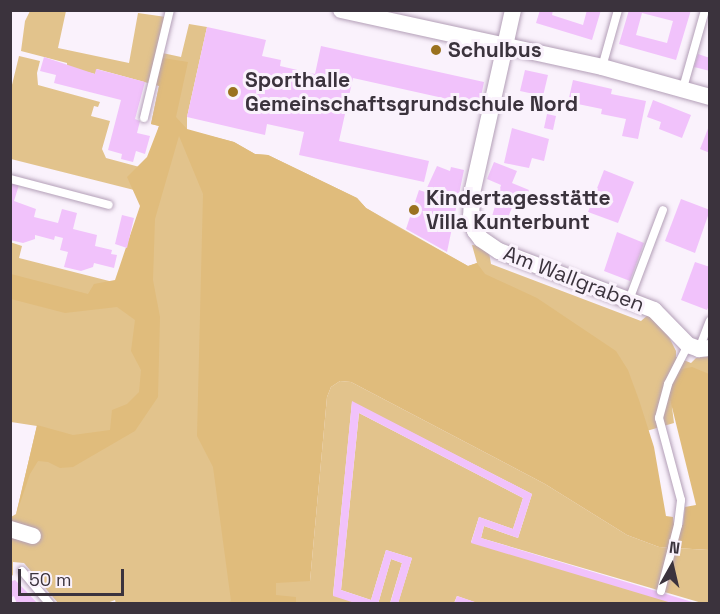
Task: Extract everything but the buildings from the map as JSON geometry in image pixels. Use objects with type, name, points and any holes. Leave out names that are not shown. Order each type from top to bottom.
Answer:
[{"type":"street","points":[[341,10],[602,67],[710,97]]},
{"type":"street","name":"Am Wallgraben","points":[[513,10],[472,193],[471,216],[475,231],[481,239],[499,251],[654,310],[699,347]]},
{"type":"street","points":[[10,529],[33,536]]},
{"type":"lane","points":[[144,118],[170,10]]},
{"type":"lane","points":[[602,67],[618,10]]},
{"type":"lane","points":[[683,88],[705,10]]},
{"type":"lane","points":[[10,178],[109,205]]},
{"type":"lane","points":[[629,300],[663,210]]},
{"type":"lane","points":[[661,591],[678,525],[681,500],[659,418],[668,384],[699,347],[710,321]]},
{"type":"lane","points":[[22,571],[50,603]]},
{"type":"shaded area","points":[[30,11],[66,11],[58,48],[129,63],[138,13],[166,17],[158,52],[181,57],[189,24],[207,27],[187,117],[187,130],[234,142],[255,154],[268,155],[357,198],[366,208],[468,266],[477,263],[472,245],[481,246],[489,252],[491,264],[641,321],[649,314],[665,329],[676,351],[676,357],[691,363],[696,358],[709,356],[709,396],[674,400],[672,407],[674,423],[643,432],[268,172],[310,581],[327,397],[331,387],[340,381],[351,382],[545,484],[627,535],[659,547],[709,550],[709,603],[702,603],[481,538],[484,526],[518,538],[532,494],[352,402],[333,595],[358,603],[296,603],[296,597],[260,604],[116,604],[115,600],[107,603],[58,603],[24,563],[13,562],[13,576],[11,573],[11,517],[16,514],[37,426],[11,422],[10,242],[22,246],[19,258],[117,283],[146,193],[11,159],[11,89],[19,56],[40,61],[37,73],[38,85],[100,102],[98,107],[94,106],[91,116],[110,121],[102,149],[106,158],[147,169],[159,126],[151,124],[159,86],[97,69],[95,74],[67,67],[67,63],[21,51],[25,21]]},
{"type":"shaded area","points":[[163,58],[188,62],[176,117],[187,129],[234,142],[255,154],[268,155],[357,198],[366,208],[403,230],[468,266],[477,263],[485,274],[537,298],[616,351],[628,370],[639,400],[654,447],[666,516],[673,517],[674,525],[683,525],[685,507],[696,505],[668,391],[682,369],[692,367],[709,374],[709,550],[659,547],[627,535],[545,484],[351,382],[340,381],[331,387],[327,397],[310,581],[276,583],[276,595],[296,597],[296,603],[227,603],[231,601],[213,467],[197,436],[203,194],[179,136],[155,219],[153,280],[160,317],[158,397],[135,431],[73,467],[60,468],[48,462],[38,461],[30,474],[16,515],[37,425],[73,435],[110,430],[112,410],[127,404],[139,392],[141,370],[131,351],[135,320],[117,307],[65,313],[11,299],[11,274],[88,294],[94,284],[115,280],[140,206],[127,177],[147,157],[159,126],[151,124],[159,86],[153,81]]},
{"type":"shaded area","points":[[359,413],[523,498],[513,529],[479,517],[471,542],[675,603],[480,604],[457,596],[454,603],[398,603],[412,558],[386,550],[371,600],[341,590]]},
{"type":"shaded area","points":[[391,559],[402,563],[390,603],[378,604]]},
{"type":"place","name":"Schulbus","points":[[436,50]]},
{"type":"place","name":"Sporthalle Gemeinschaftsgrundschule Nord","points":[[233,92]]},
{"type":"place","name":"Kindertagesstätte Villa Kunterbunt","points":[[414,210]]}]
